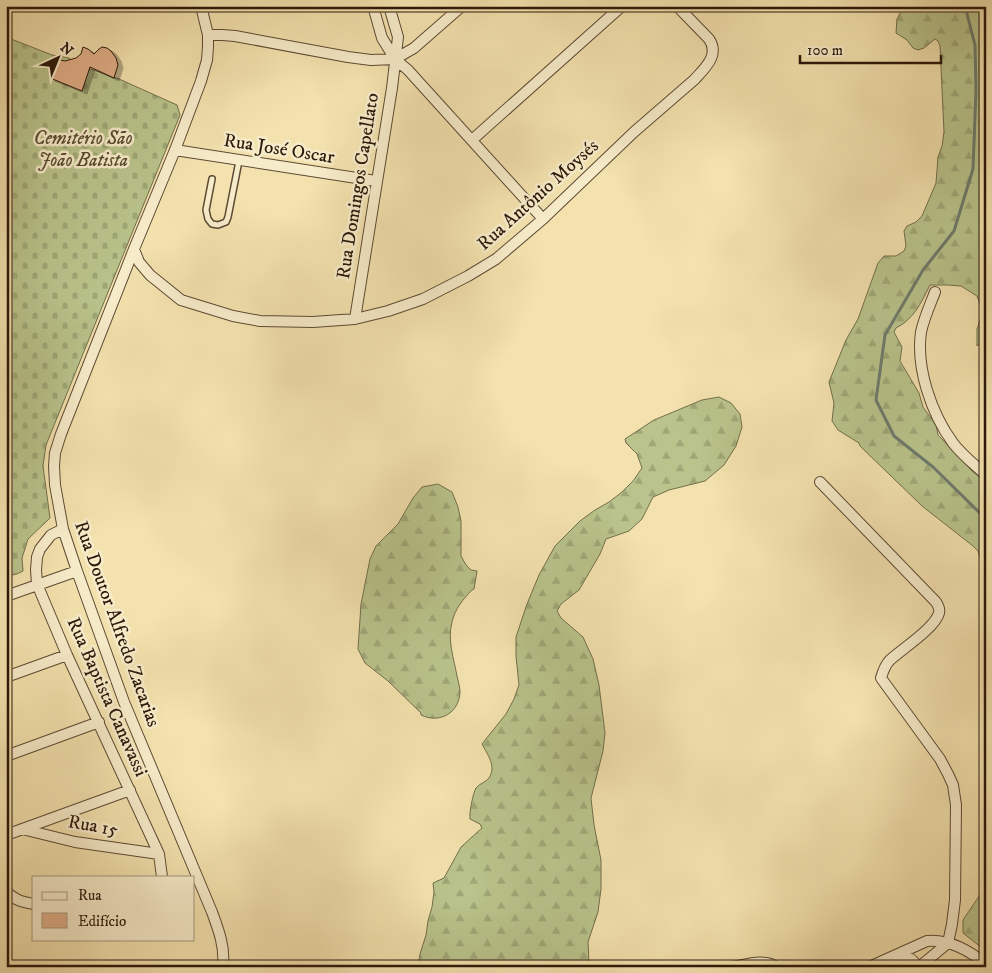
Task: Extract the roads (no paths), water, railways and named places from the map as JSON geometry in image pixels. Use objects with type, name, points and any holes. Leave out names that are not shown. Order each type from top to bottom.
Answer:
[{"type":"street","name":"Rua Doutor Alfredo Zacarias","points":[[201,6],[208,36],[207,60],[201,81],[176,150],[134,249],[61,434],[55,453],[54,466],[55,485],[63,529],[77,571],[124,702],[222,939],[223,967]]},
{"type":"street","points":[[373,6],[382,38],[395,59],[408,70],[543,219]]},
{"type":"street","name":"Rua Domingos Capellato","points":[[355,319],[398,48],[398,37],[389,6]]},
{"type":"street","points":[[208,36],[236,36],[371,60],[395,59],[414,48],[462,6]]},
{"type":"street","points":[[472,140],[622,6]]},
{"type":"street","name":"Rua Antônio Moysés","points":[[134,249],[138,262],[150,276],[181,300],[233,316],[260,321],[313,322],[355,319],[388,311],[423,299],[445,289],[496,259],[543,219],[634,132],[694,80],[712,57],[712,44],[677,6]]},
{"type":"street","name":"Rua José Oscar","points":[[176,150],[376,182]]},
{"type":"street","points":[[934,292],[921,331],[920,351],[923,376],[938,419],[954,444],[986,475]]},
{"type":"street","points":[[820,482],[939,606],[939,613],[932,623],[889,661],[883,670],[881,678],[940,759],[953,785],[956,805],[955,900],[952,924],[948,943],[918,967],[908,957],[890,957]]},
{"type":"street","points":[[37,584],[36,564],[40,549],[51,535],[63,529]]},
{"type":"street","points":[[6,596],[77,571]]},
{"type":"street","name":"Rua Baptista Canavassi","points":[[37,584],[67,655],[159,854],[162,876]]},
{"type":"street","points":[[6,677],[67,655]]},
{"type":"street","points":[[6,756],[98,722]]},
{"type":"street","points":[[6,835],[130,790]]},
{"type":"street","name":"Rua 15","points":[[22,829],[75,842],[159,854]]},
{"type":"street","points":[[6,891],[20,901],[32,904]]},
{"type":"street","points":[[869,967],[928,941],[936,940],[972,953],[986,965]]},
{"type":"street","points":[[732,967],[769,963],[776,967]]},
{"type":"lane","points":[[212,179],[206,215],[212,224],[218,225],[226,222],[228,218],[240,160]]},
{"type":"waterway","points":[[965,6],[975,45],[976,90],[973,169],[954,231],[923,270],[885,335],[876,400],[894,436],[933,467],[986,519]]},
{"type":"park label","name":"Cemitério São João Batista","points":[[83,149]]}]
